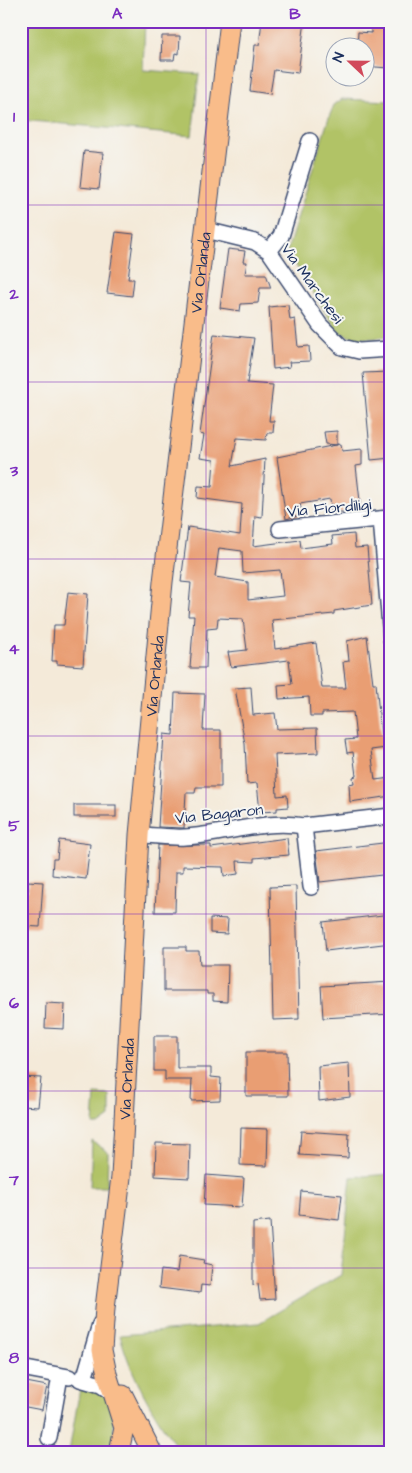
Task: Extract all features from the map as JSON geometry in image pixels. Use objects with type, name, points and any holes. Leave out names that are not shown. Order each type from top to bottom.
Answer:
[{"type":"main road","name":"Via Orlanda","points":[[119,1452],[123,1442],[124,1428],[105,1365],[103,1332],[121,1177],[138,834],[162,592],[230,21]]},
{"type":"main road","name":"Via Orlanda","points":[[103,1332],[115,1376],[152,1452]]},
{"type":"street","points":[[269,251],[281,236],[310,141]]},
{"type":"street","name":"Via Marchesi","points":[[206,230],[255,242],[269,251],[320,325],[335,342],[350,350],[391,348]]},
{"type":"street","name":"Via Fiordiligi","points":[[280,529],[386,519],[391,639]]},
{"type":"street","name":"Via Bagaron","points":[[138,834],[185,837],[251,827],[289,824],[304,826],[391,816]]},
{"type":"street","points":[[304,826],[311,887]]},
{"type":"street","points":[[80,1379],[85,1376],[97,1331],[105,1311]]},
{"type":"street","points":[[21,1368],[80,1379],[101,1385],[114,1394]]},
{"type":"street","points":[[49,1438],[60,1376]]},
{"type":"green space","points":[[21,21],[145,21],[143,70],[199,74],[192,136],[21,120]]},
{"type":"green space","points":[[342,99],[391,101],[391,337],[355,338],[336,329],[287,251],[329,117],[334,105]]},
{"type":"green space","points":[[95,1094],[110,1095],[110,1117],[99,1125],[93,1125]]},
{"type":"green space","points":[[92,1141],[108,1152],[107,1187],[90,1187]]},
{"type":"green space","points":[[391,1174],[391,1452],[180,1452],[161,1424],[137,1382],[120,1335],[259,1323],[341,1275],[351,1177]]},
{"type":"green space","points":[[80,1388],[101,1392],[110,1406],[114,1430],[109,1452],[69,1452]]},
{"type":"building","points":[[262,21],[305,21],[298,73],[274,70],[270,94],[250,91],[255,45],[259,45]]},
{"type":"building","points":[[372,21],[386,21],[385,35],[391,35],[391,66],[388,68],[374,67],[374,38],[358,38],[358,32],[371,33]]},
{"type":"building","points":[[162,36],[180,36],[179,54],[175,53],[174,60],[161,60]]},
{"type":"building","points":[[84,151],[103,153],[99,189],[80,187]]},
{"type":"building","points":[[116,232],[134,234],[128,279],[134,279],[132,296],[107,293]]},
{"type":"building","points":[[228,249],[245,251],[243,262],[247,262],[245,274],[266,274],[271,288],[260,288],[258,303],[241,304],[240,311],[220,308]]},
{"type":"building","points":[[288,305],[290,320],[295,319],[298,347],[309,346],[310,361],[289,362],[290,367],[273,369],[269,307]]},
{"type":"building","points":[[214,334],[254,338],[247,383],[273,385],[269,421],[274,421],[273,433],[267,433],[266,440],[237,438],[232,466],[265,459],[262,517],[255,516],[253,546],[300,540],[301,548],[333,544],[332,536],[354,534],[355,548],[367,547],[372,605],[334,611],[334,614],[272,620],[275,649],[316,643],[322,688],[346,688],[343,662],[349,661],[347,641],[367,636],[373,683],[376,683],[381,735],[385,735],[386,748],[371,750],[375,780],[391,778],[391,796],[350,802],[349,784],[354,783],[353,777],[356,776],[353,752],[347,753],[345,740],[356,739],[353,712],[322,713],[322,716],[310,716],[309,697],[279,699],[278,685],[292,684],[289,660],[231,667],[228,652],[247,650],[243,619],[218,618],[217,628],[207,629],[206,668],[190,668],[194,616],[188,616],[191,583],[181,582],[188,527],[240,535],[242,504],[197,498],[198,486],[212,487],[214,460],[200,458],[204,435],[200,434]],"holes":[[[219,548],[242,551],[243,573],[280,570],[283,596],[248,600],[248,582],[215,577]]]},
{"type":"building","points":[[389,372],[391,458],[371,460],[363,373]]},
{"type":"building","points":[[337,431],[337,445],[326,444],[324,432]]},
{"type":"building","points":[[341,444],[342,451],[362,449],[362,465],[356,466],[361,510],[332,513],[330,499],[300,504],[302,515],[286,519],[277,457]]},
{"type":"building","points":[[68,592],[88,594],[83,666],[57,664],[57,661],[52,661],[54,625],[64,625]]},
{"type":"building","points":[[251,687],[253,715],[275,713],[277,729],[317,728],[318,753],[275,755],[277,796],[287,795],[288,807],[277,808],[277,811],[260,812],[257,783],[247,784],[245,744],[235,688]]},
{"type":"building","points":[[175,693],[205,694],[203,730],[221,730],[221,787],[196,787],[195,793],[186,793],[184,828],[158,827],[164,734],[173,735]]},
{"type":"building","points":[[74,805],[116,805],[116,817],[74,817]]},
{"type":"building","points":[[287,838],[289,855],[254,858],[254,862],[237,861],[238,874],[224,876],[223,867],[183,866],[183,872],[176,872],[175,912],[155,912],[158,845],[211,845],[211,848]]},
{"type":"building","points":[[59,840],[90,844],[86,879],[52,875],[53,859],[57,859]]},
{"type":"building","points":[[391,842],[391,874],[320,882],[316,851]]},
{"type":"building","points":[[28,881],[43,882],[40,927],[21,926],[21,890],[28,891]]},
{"type":"building","points":[[296,886],[299,1019],[273,1020],[270,887]]},
{"type":"building","points":[[391,914],[391,943],[326,951],[323,922]]},
{"type":"building","points":[[210,918],[228,919],[227,934],[210,933]]},
{"type":"building","points":[[164,947],[186,947],[186,951],[199,951],[200,965],[228,965],[227,1002],[213,1001],[213,994],[207,994],[207,991],[164,991]]},
{"type":"building","points":[[391,982],[391,1014],[323,1018],[321,986]]},
{"type":"building","points":[[46,1003],[65,1004],[64,1029],[45,1028]]},
{"type":"building","points":[[154,1036],[177,1036],[177,1068],[211,1068],[211,1077],[221,1078],[220,1100],[191,1101],[192,1080],[165,1080],[165,1071],[154,1071]]},
{"type":"building","points":[[246,1052],[287,1052],[288,1096],[246,1096]]},
{"type":"building","points":[[349,1063],[350,1097],[319,1101],[318,1066]]},
{"type":"building","points":[[21,1077],[41,1078],[38,1107],[21,1106]]},
{"type":"building","points":[[241,1128],[268,1129],[267,1166],[240,1165]]},
{"type":"building","points":[[301,1131],[349,1134],[348,1158],[299,1155]]},
{"type":"building","points":[[156,1143],[190,1144],[189,1178],[155,1176]]},
{"type":"building","points":[[206,1175],[244,1178],[242,1207],[204,1205]]},
{"type":"building","points":[[301,1191],[342,1195],[339,1220],[299,1215]]},
{"type":"building","points":[[270,1221],[275,1299],[260,1300],[258,1284],[253,1285],[253,1223]]},
{"type":"building","points":[[179,1256],[204,1260],[203,1263],[212,1265],[210,1286],[201,1285],[200,1293],[159,1288],[161,1270],[177,1272]]},
{"type":"building","points":[[21,1381],[47,1386],[42,1410],[21,1406]]}]
